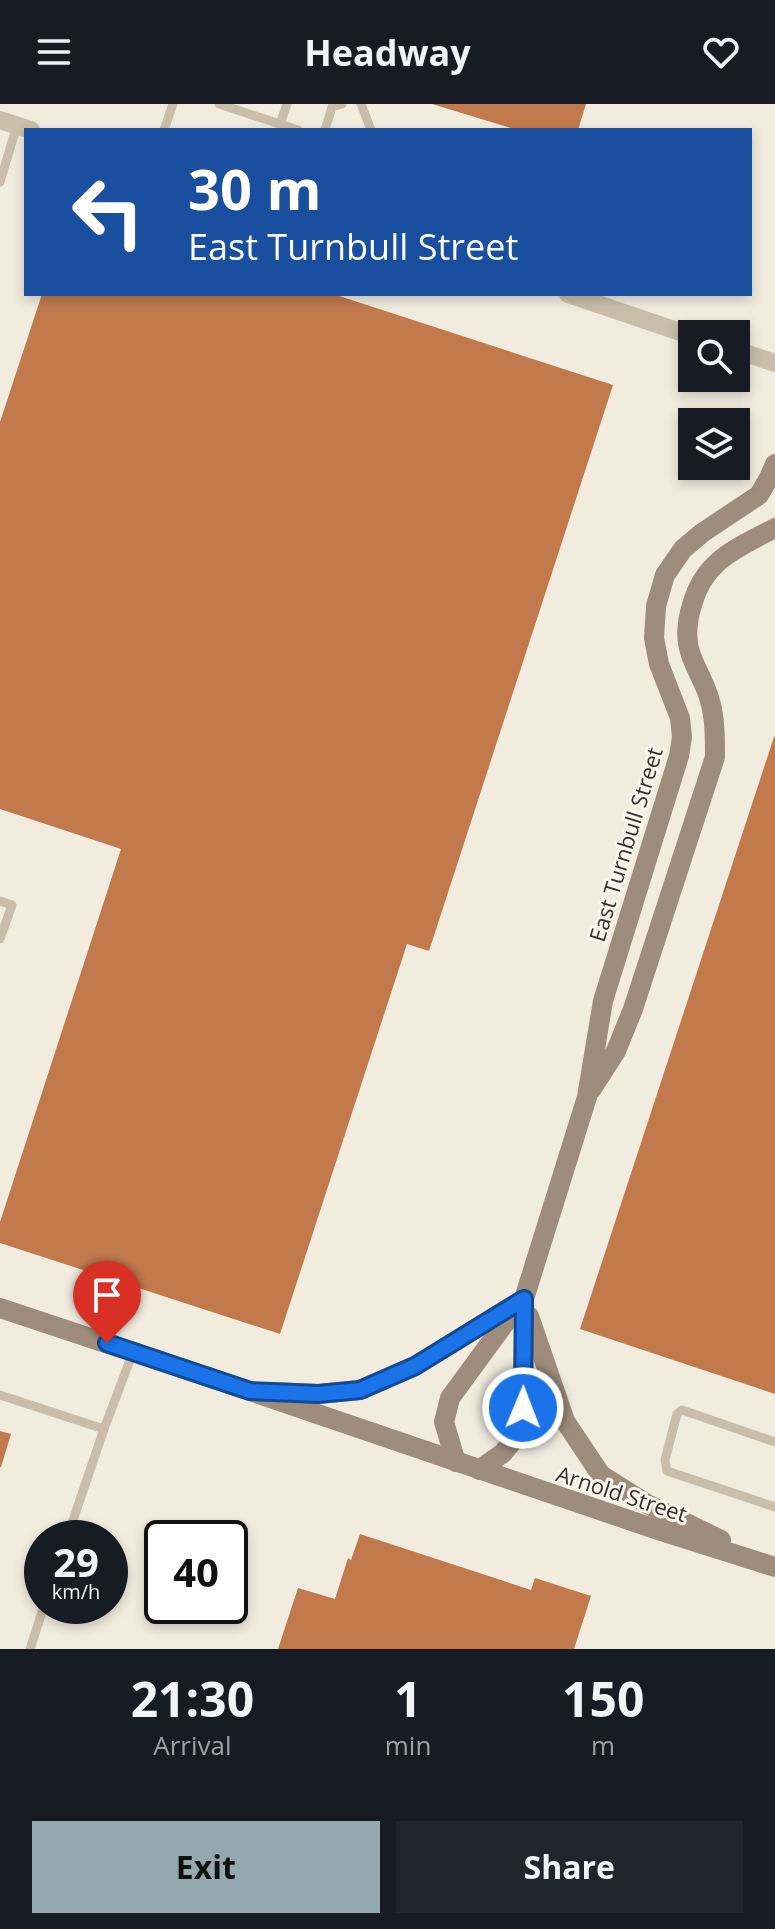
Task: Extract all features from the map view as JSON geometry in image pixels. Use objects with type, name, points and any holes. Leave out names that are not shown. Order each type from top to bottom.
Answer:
[{"type":"street","points":[[574,296],[678,331]]},
{"type":"street","points":[[750,355],[775,363]]},
{"type":"street","name":"East Turnbull Street","points":[[479,1470],[503,1453],[519,1433],[523,1408],[524,1299],[587,1097],[603,1001],[681,747],[680,718],[659,664],[654,638],[656,606],[665,575],[683,549],[759,495],[775,464]]},
{"type":"street","name":"East Turnbull Street","points":[[587,1097],[616,1051],[633,1009],[715,757],[710,701],[689,651],[687,620],[695,594],[705,574],[726,553],[775,528]]},
{"type":"street","points":[[250,1391],[318,1394],[360,1390],[415,1366],[524,1299],[565,1421],[601,1475],[647,1504],[775,1567]]},
{"type":"street","name":"East Turnbull Street","points":[[456,1462],[444,1422],[450,1398],[524,1299]]},
{"type":"street","name":"Arnold Street","points":[[0,1308],[775,1567]]},
{"type":"lane","points":[[165,128],[173,104]]},
{"type":"lane","points":[[219,104],[292,128]]},
{"type":"lane","points":[[280,124],[287,104]]},
{"type":"lane","points":[[326,128],[332,107],[342,104]]},
{"type":"lane","points":[[361,104],[370,128]]},
{"type":"lane","points":[[0,182],[16,125]]},
{"type":"lane","points":[[0,901],[12,905],[0,939]]},
{"type":"lane","points":[[73,1520],[133,1352]]},
{"type":"lane","points":[[0,1395],[104,1429]]},
{"type":"lane","points":[[775,1442],[682,1410],[677,1414],[665,1460],[667,1471],[775,1507]]},
{"type":"lane","points":[[30,1649],[38,1624]]},
{"type":"building","points":[[432,104],[586,104],[579,128],[510,128]]},
{"type":"building","points":[[41,296],[339,296],[613,385],[429,951],[407,944],[280,1334],[0,1243],[0,1222],[121,849],[0,809],[0,422]]},
{"type":"building","points":[[775,737],[775,1394],[580,1329]]},
{"type":"building","points":[[0,1431],[11,1434],[1,1467],[0,1467]]},
{"type":"building","points":[[360,1534],[531,1590],[535,1578],[591,1596],[574,1649],[278,1649],[298,1588],[335,1599],[348,1558],[351,1560]]},
{"type":"route","points":[[107,1343],[250,1391],[318,1394],[360,1390],[415,1366],[524,1299],[523,1408]]}]
